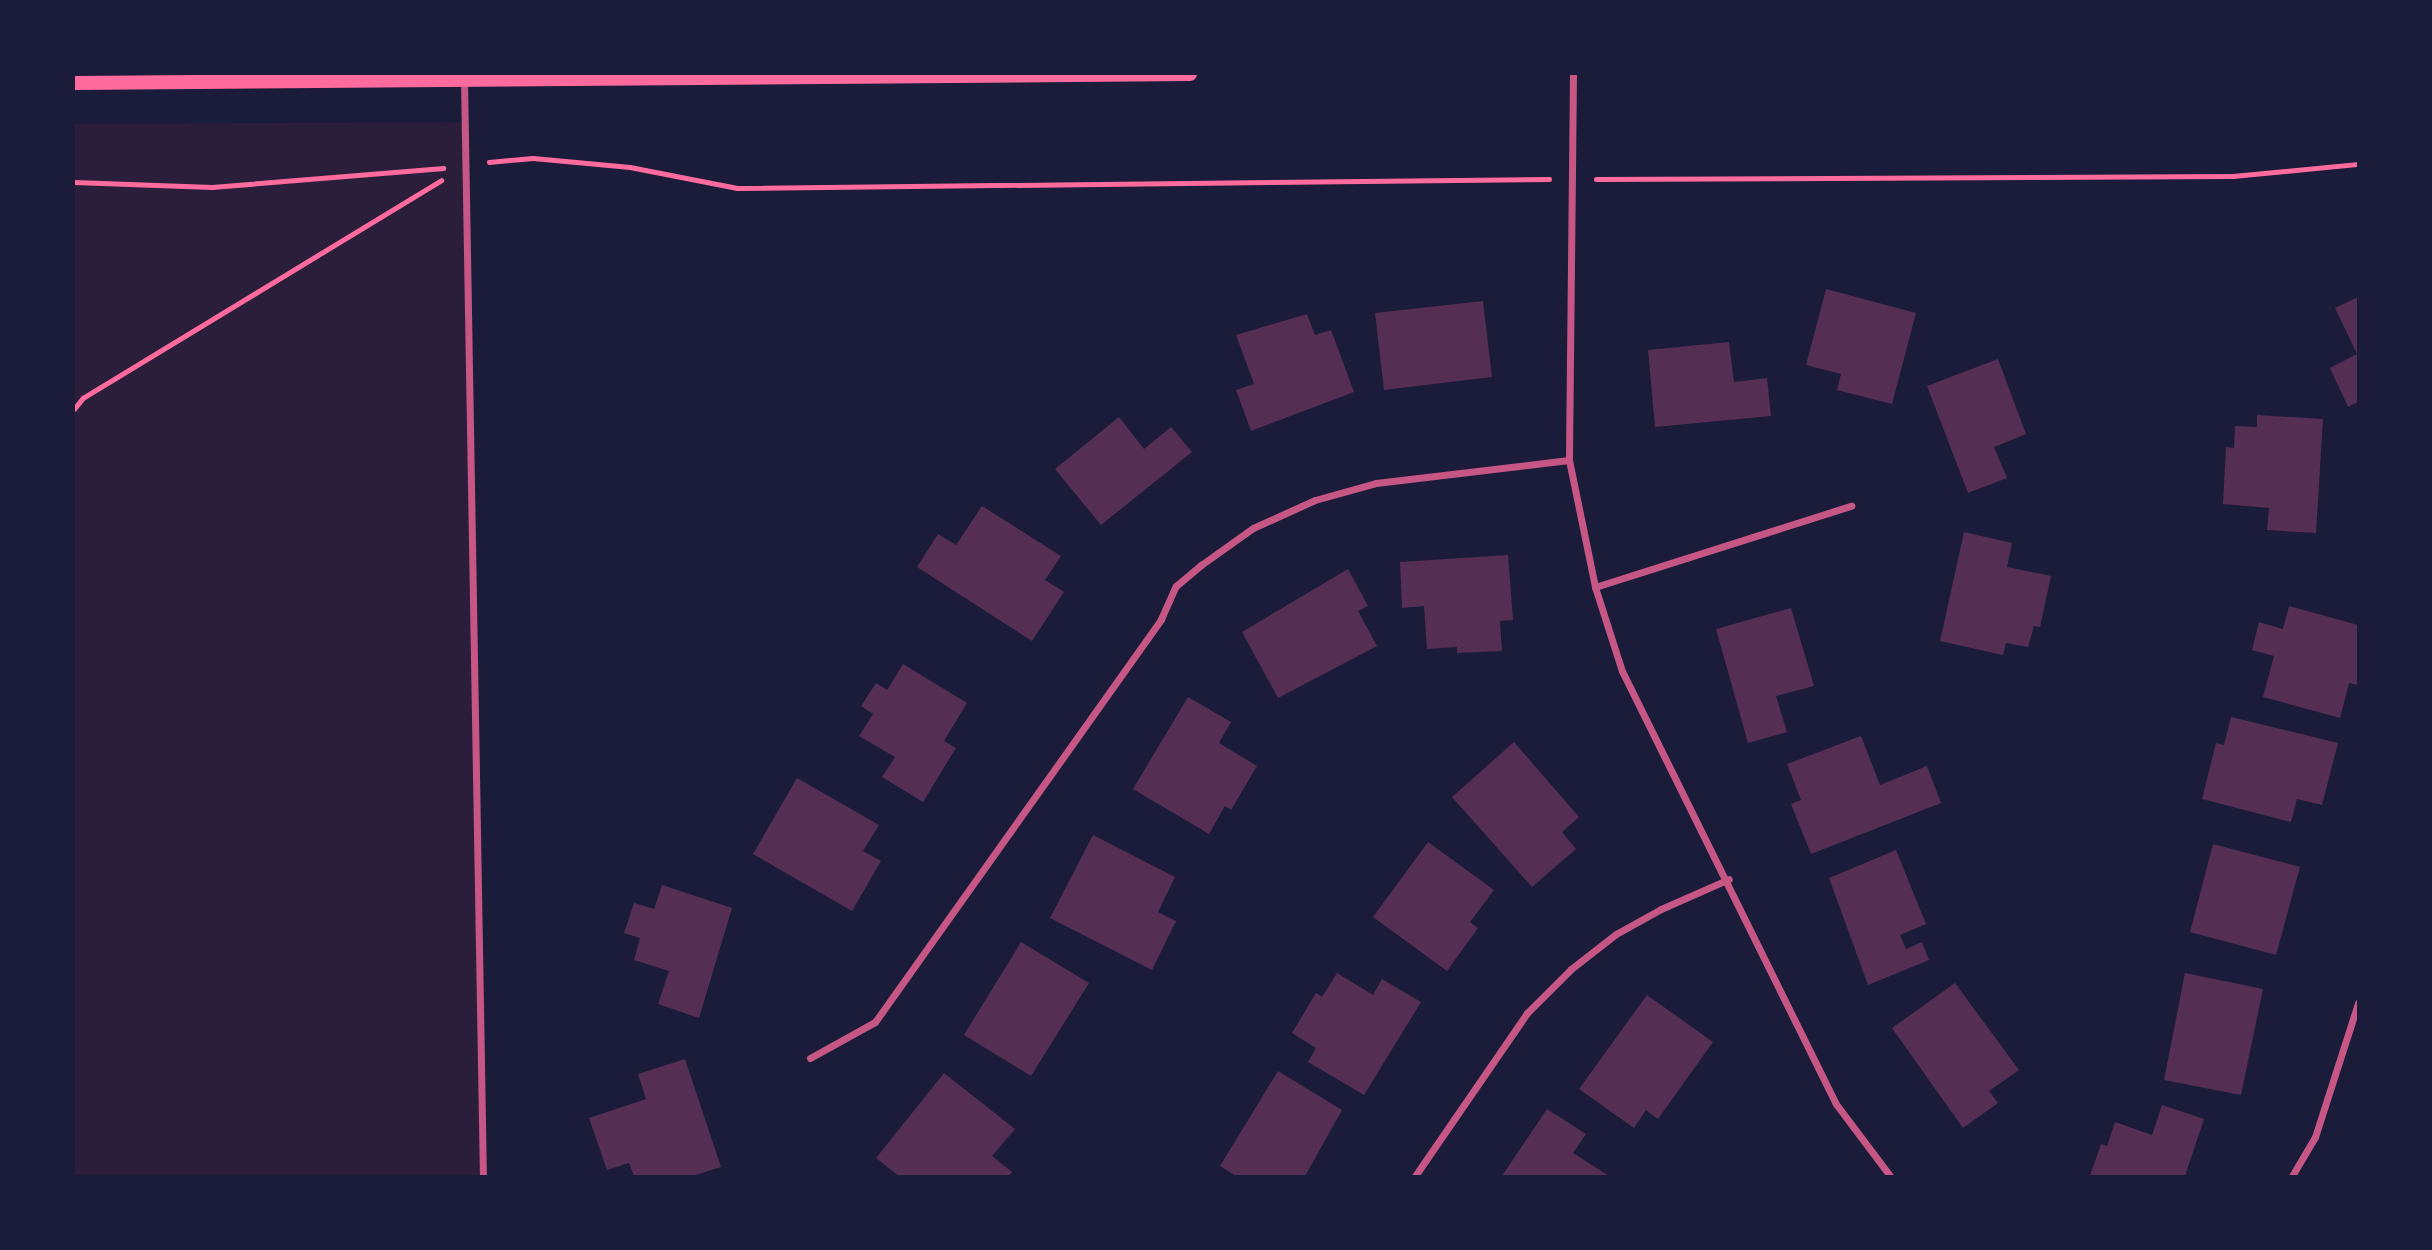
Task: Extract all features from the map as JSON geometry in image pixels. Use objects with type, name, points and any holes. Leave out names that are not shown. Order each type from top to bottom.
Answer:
[{"type":"main road","points":[[74,83],[1190,74]]},
{"type":"street","points":[[1573,74],[1569,460],[1580,529],[1595,587],[1622,671],[1729,879],[1836,1104],[1890,1177]]},
{"type":"street","points":[[464,80],[483,1177]]},
{"type":"street","points":[[810,1058],[875,1022],[1161,619],[1176,586],[1201,565],[1253,528],[1315,500],[1376,483],[1569,460]]},
{"type":"street","points":[[1595,587],[1851,506]]},
{"type":"street","points":[[1415,1177],[1527,1013],[1571,969],[1616,934],[1661,909],[1729,879]]},
{"type":"street","points":[[2292,1177],[2315,1137],[2358,1003]]},
{"type":"path","points":[[74,182],[212,187],[394,175],[533,158],[630,167],[737,188],[1570,179],[2233,176],[2358,164]]},
{"type":"path","points":[[74,409],[83,397],[466,165]]},
{"type":"shaded area","points":[[465,122],[480,1176],[74,1176],[74,124]]},
{"type":"building","points":[[1826,289],[1916,313],[1892,404],[1837,390],[1841,374],[1806,365]]},
{"type":"building","points":[[2358,297],[2358,402],[2348,407],[2330,368],[2357,354],[2335,308]]},
{"type":"building","points":[[1483,301],[1492,377],[1384,390],[1375,313]]},
{"type":"building","points":[[1307,314],[1315,335],[1331,330],[1354,392],[1251,431],[1236,390],[1254,384],[1236,335]]},
{"type":"building","points":[[1729,342],[1734,382],[1767,378],[1771,416],[1655,427],[1648,350]]},
{"type":"building","points":[[1998,359],[2026,434],[1994,447],[2007,478],[1968,493],[1927,386]]},
{"type":"building","points":[[2257,415],[2323,419],[2316,533],[2267,530],[2269,508],[2223,504],[2226,447],[2234,448],[2235,426],[2257,427]]},
{"type":"building","points":[[1119,417],[1144,449],[1171,427],[1192,452],[1101,525],[1055,469]]},
{"type":"building","points":[[982,506],[1061,556],[1045,580],[1064,592],[1032,641],[917,567],[938,534],[956,545]]},
{"type":"building","points":[[1964,532],[2012,543],[2007,567],[2051,576],[2040,627],[2034,626],[2028,647],[2006,643],[2003,655],[1940,641]]},
{"type":"building","points":[[1508,555],[1513,620],[1500,621],[1502,651],[1457,653],[1457,647],[1427,649],[1424,606],[1402,608],[1400,562]]},
{"type":"building","points":[[1348,569],[1368,606],[1358,611],[1377,646],[1278,698],[1242,632]]},
{"type":"building","points":[[2289,606],[2358,625],[2358,685],[2349,683],[2340,718],[2263,697],[2274,656],[2252,650],[2259,622],[2283,629]]},
{"type":"building","points":[[1791,608],[1814,686],[1776,696],[1787,732],[1748,743],[1716,629]]},
{"type":"building","points":[[903,664],[967,703],[944,741],[956,748],[923,802],[882,777],[895,757],[859,736],[873,714],[861,706],[876,683],[887,690]]},
{"type":"building","points":[[1188,697],[1231,722],[1219,743],[1257,766],[1231,810],[1225,806],[1209,834],[1133,789]]},
{"type":"building","points":[[2231,717],[2338,743],[2322,805],[2297,799],[2291,822],[2202,799],[2216,743],[2224,745]]},
{"type":"building","points":[[1861,736],[1880,785],[1927,766],[1941,803],[1811,854],[1791,804],[1801,800],[1787,764]]},
{"type":"building","points":[[1514,742],[1579,817],[1562,832],[1576,849],[1532,887],[1452,797]]},
{"type":"building","points":[[797,778],[879,825],[863,851],[881,861],[852,911],[753,854]]},
{"type":"building","points":[[1093,835],[1175,877],[1158,912],[1176,921],[1152,970],[1050,918]]},
{"type":"building","points":[[1428,842],[1494,890],[1470,922],[1478,928],[1447,971],[1373,917]]},
{"type":"building","points":[[2213,844],[2300,867],[2276,955],[2190,932]]},
{"type":"building","points":[[1896,850],[1926,924],[1900,935],[1906,949],[1922,942],[1929,960],[1868,985],[1829,878]]},
{"type":"building","points":[[662,885],[732,908],[699,1018],[658,1004],[669,971],[634,960],[640,938],[624,933],[634,903],[654,909]]},
{"type":"building","points":[[1021,942],[1089,983],[1031,1076],[964,1035]]},
{"type":"building","points":[[1337,973],[1373,995],[1382,979],[1421,1002],[1364,1095],[1308,1062],[1316,1048],[1292,1033],[1316,993],[1322,997]]},
{"type":"building","points":[[2185,973],[2263,989],[2241,1095],[2164,1080]]},
{"type":"building","points":[[1955,983],[2019,1070],[1989,1091],[1998,1103],[1963,1128],[1892,1028]]},
{"type":"building","points":[[1647,995],[1713,1042],[1658,1119],[1646,1110],[1634,1128],[1579,1089]]},
{"type":"building","points":[[685,1059],[721,1167],[692,1176],[634,1176],[629,1163],[607,1170],[589,1118],[646,1099],[638,1074]]},
{"type":"building","points":[[1278,1071],[1342,1110],[1305,1176],[1236,1176],[1220,1166]]},
{"type":"building","points":[[944,1073],[1015,1129],[992,1156],[1012,1172],[1009,1176],[899,1176],[876,1158]]},
{"type":"building","points":[[2162,1105],[2204,1119],[2185,1176],[2090,1176],[2101,1144],[2107,1146],[2115,1122],[2152,1135]]},
{"type":"building","points":[[1547,1109],[1586,1134],[1573,1153],[1609,1176],[1502,1176]]}]
